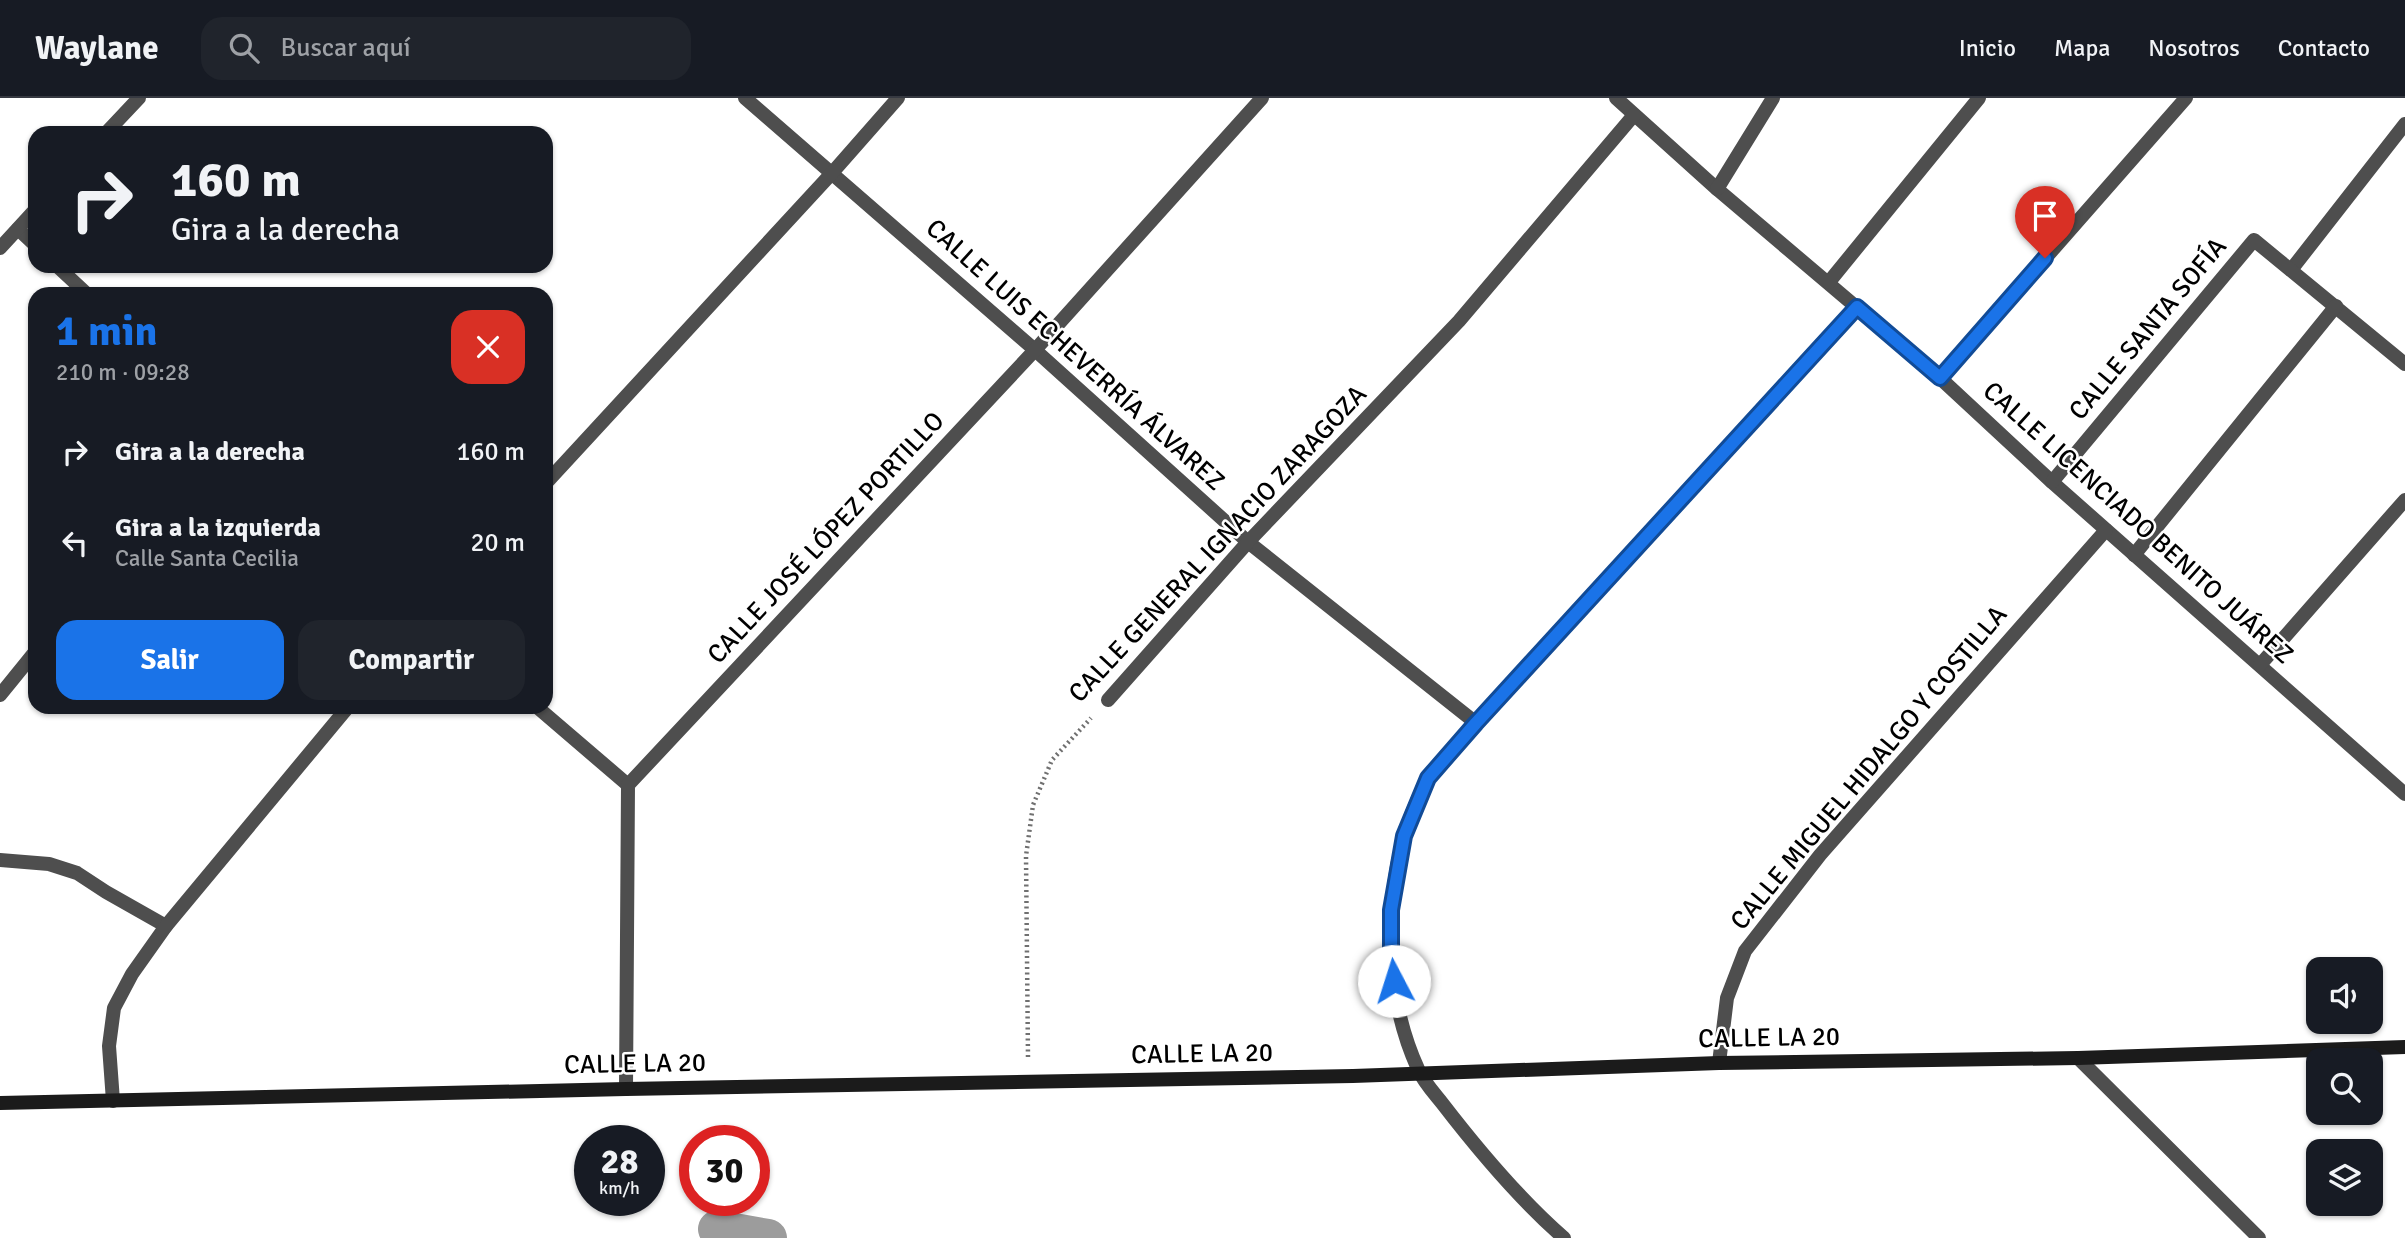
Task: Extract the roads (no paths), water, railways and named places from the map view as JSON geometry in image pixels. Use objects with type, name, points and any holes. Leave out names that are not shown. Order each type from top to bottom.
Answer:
[{"type":"street","points":[[113,126],[139,98]]},
{"type":"street","name":"CALLE LUIS ECHEVERRÍA ÁLVAREZ","points":[[745,98],[1035,350],[1248,542],[1476,723]]},
{"type":"street","points":[[553,475],[898,98]]},
{"type":"street","name":"CALLE JOSÉ LÓPEZ PORTILLO","points":[[628,785],[1035,350],[1262,98]]},
{"type":"street","name":"CALLE LICENCIADO BENITO JUÁREZ","points":[[1616,98],[1717,189],[1940,378],[2052,482],[2405,793]]},
{"type":"street","points":[[1717,189],[1773,98]]},
{"type":"street","points":[[1829,282],[1979,98]]},
{"type":"street","points":[[1940,378],[2186,98]]},
{"type":"street","name":"CALLE GENERAL IGNACIO ZARAGOZA","points":[[1108,700],[1248,542],[1459,321],[1634,115]]},
{"type":"street","points":[[2405,124],[2291,270],[2405,363]]},
{"type":"street","points":[[0,248],[28,218]]},
{"type":"street","points":[[18,229],[28,238]]},
{"type":"street","name":"CALLE SANTA SOFÍA","points":[[2052,482],[2255,240],[2291,270]]},
{"type":"street","points":[[64,273],[80,287]]},
{"type":"street","points":[[2134,555],[2336,306]]},
{"type":"street","points":[[1564,1238],[1528,1205],[1458,1124],[1419,1072],[1400,1023],[1391,960],[1391,910],[1404,836],[1428,778],[1857,307]]},
{"type":"street","points":[[2260,665],[2405,500]]},
{"type":"street","name":"CALLE MIGUEL HIDALGO Y COSTILLA","points":[[1719,1063],[1727,998],[1745,951],[1821,855],[2106,530]]},
{"type":"street","points":[[0,695],[28,661]]},
{"type":"street","points":[[113,1101],[109,1046],[114,1008],[132,974],[166,926],[342,714]]},
{"type":"street","points":[[545,714],[628,785],[626,1088]]},
{"type":"street","points":[[0,860],[49,864],[77,873],[166,926]]},
{"type":"street","name":"CALLE LA 20","points":[[0,1103],[626,1088],[1353,1076],[1719,1063],[2078,1058],[2405,1047]]},
{"type":"street","points":[[2078,1058],[2259,1238]]},
{"type":"waterway","points":[[717,1229],[768,1238]]}]
